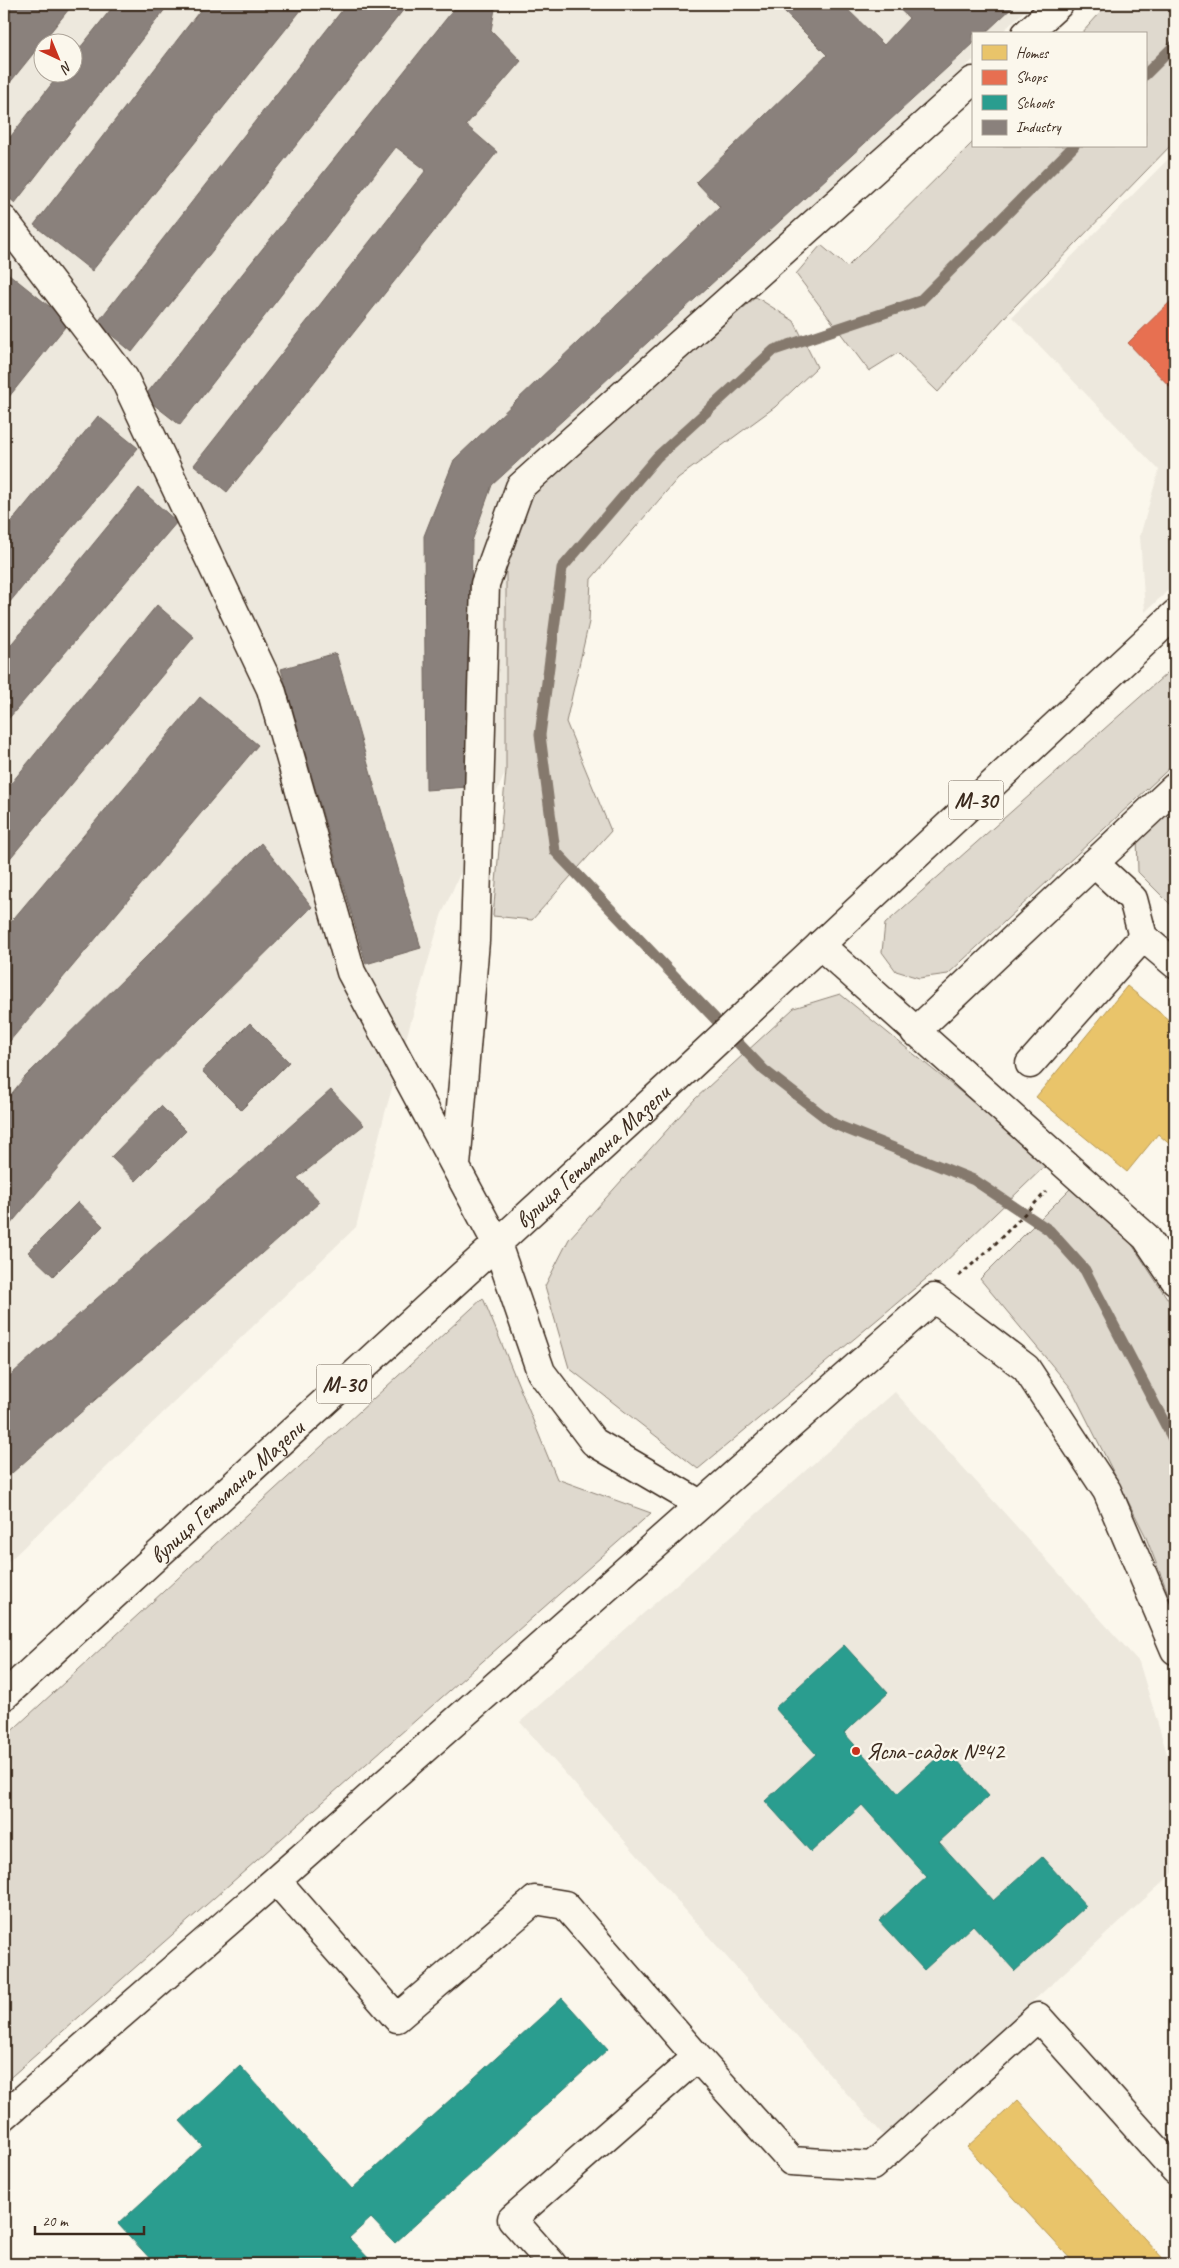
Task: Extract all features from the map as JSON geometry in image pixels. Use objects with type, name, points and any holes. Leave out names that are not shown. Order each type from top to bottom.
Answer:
[{"type":"main road","points":[[1028,32],[1060,4]]},
{"type":"main road","points":[[456,1166],[475,940],[485,584],[520,487],[972,82]]},
{"type":"main road","points":[[4,220],[124,378],[271,689],[352,972],[497,1244],[541,1372],[594,1442],[700,1504]]},
{"type":"main road","name":"вулиця Гетьмана Мазепи","points":[[4,1696],[684,1072],[1175,614]]},
{"type":"main road","points":[[915,1032],[1175,787]]},
{"type":"main road","points":[[1094,863],[1133,899],[1143,937],[1175,964]]},
{"type":"main road","points":[[1030,1064],[1143,937]]},
{"type":"main road","points":[[820,945],[915,1032],[1069,1166],[1146,1237],[1175,1280]]},
{"type":"main road","points":[[4,2116],[276,1880],[934,1298],[1026,1368],[1107,1491],[1175,1650]]},
{"type":"main road","points":[[276,1880],[398,2018],[535,1900],[565,1905],[697,2057],[792,2161],[872,2166],[1038,2017],[1175,2170]]},
{"type":"main road","points":[[552,2264],[512,2219],[697,2057]]},
{"type":"path","points":[[934,1298],[993,1246],[1041,1197]]},
{"type":"shaded area","points":[[4,4],[1032,4],[1002,32],[972,32],[972,61],[605,393],[506,490],[506,771],[441,916],[385,1113],[356,1227],[4,1566]]},
{"type":"shaded area","points":[[1108,4],[1175,4],[1175,141],[1013,308],[938,392],[898,353],[869,371],[796,274],[821,245],[847,267],[972,143],[972,148],[1146,148],[1146,32],[1083,32]]},
{"type":"shaded area","points":[[1175,152],[1175,584],[1145,612],[1140,536],[1159,470],[1012,317]]},
{"type":"shaded area","points":[[756,297],[794,321],[817,367],[775,407],[678,478],[591,579],[589,622],[566,722],[611,831],[532,920],[493,916],[506,771],[506,557],[535,489]]},
{"type":"shaded area","points":[[1175,666],[1175,763],[948,974],[919,978],[896,971],[882,952],[885,924]]},
{"type":"shaded area","points":[[1175,802],[1175,909],[1138,872],[1137,836]]},
{"type":"shaded area","points":[[840,994],[1048,1163],[939,1268],[698,1469],[569,1368],[545,1286],[569,1239],[695,1099],[794,1008]]},
{"type":"shaded area","points":[[1071,1188],[1131,1243],[1175,1310],[1175,1611],[1145,1535],[1071,1388],[980,1279]]},
{"type":"shaded area","points":[[483,1298],[557,1479],[651,1513],[4,2083],[4,1738]]},
{"type":"shaded area","name":"Ясла-садок №42","points":[[895,1392],[1139,1662],[1175,1780],[1175,1871],[885,2137],[520,1722]]},
{"type":"building: Homes","points":[[1127,986],[1175,1025],[1175,1149],[1158,1134],[1127,1172],[1036,1097]]},
{"type":"building: Homes","points":[[1018,2100],[1168,2264],[1075,2264],[967,2147]]},
{"type":"building: Shops","points":[[1175,297],[1175,392],[1128,343]]},
{"type":"building: Schools","points":[[844,1645],[888,1693],[844,1733],[898,1793],[947,1749],[989,1796],[939,1842],[993,1901],[1042,1857],[1086,1906],[1015,1971],[973,1925],[924,1970],[879,1921],[927,1877],[862,1805],[811,1852],[765,1801],[816,1754],[775,1708]]},
{"type":"building: Schools","points":[[562,1998],[608,2049],[395,2243],[371,2218],[349,2238],[374,2264],[155,2264],[118,2224],[203,2146],[180,2121],[240,2066],[352,2189]]},
{"type":"building: Industry","points":[[15,4],[73,4],[51,32],[32,32],[32,55],[4,90],[4,18]]},
{"type":"building: Industry","points":[[115,4],[169,4],[15,203],[4,194],[4,145],[53,82],[82,82],[82,45]]},
{"type":"building: Industry","points":[[205,4],[306,4],[92,271],[34,225]]},
{"type":"building: Industry","points":[[347,4],[408,4],[132,352],[97,323]]},
{"type":"building: Industry","points":[[458,4],[496,4],[491,30],[521,61],[466,125],[497,152],[227,492],[194,465],[426,170],[396,147],[180,425],[144,397]]},
{"type":"building: Industry","points":[[776,4],[842,4],[884,45],[909,18],[894,4],[1016,4],[986,32],[972,32],[972,45],[492,485],[472,541],[468,787],[426,790],[424,536],[454,460],[720,207],[696,182],[827,55]]},
{"type":"building: Industry","points":[[4,270],[69,322],[4,403]]},
{"type":"building: Industry","points":[[98,416],[138,448],[4,609],[4,531]]},
{"type":"building: Industry","points":[[139,488],[177,522],[4,724],[4,653]]},
{"type":"building: Industry","points":[[157,605],[194,637],[7,862],[4,860],[4,792]]},
{"type":"building: Industry","points":[[336,653],[421,948],[366,964],[281,669]]},
{"type":"building: Industry","points":[[200,697],[258,745],[4,1048],[4,930]]},
{"type":"building: Industry","points":[[261,843],[312,907],[101,1116],[4,1232],[4,1103],[25,1077]]},
{"type":"building: Industry","points":[[250,1023],[289,1062],[241,1110],[202,1071]]},
{"type":"building: Industry","points":[[331,1090],[364,1125],[297,1178],[320,1202],[4,1480],[4,1381]]},
{"type":"building: Industry","points":[[161,1106],[186,1131],[136,1181],[111,1157]]},
{"type":"building: Industry","points":[[78,1202],[103,1226],[53,1276],[28,1252]]},
{"type":"waterway","points":[[1146,74],[1175,45]]},
{"type":"waterway","points":[[1072,148],[920,301],[774,350],[657,457],[562,568],[540,735],[555,851],[764,1070],[834,1124],[974,1180],[1049,1230],[1085,1270],[1175,1443]]},
{"type":"place","name":"Ясла-садок №42","points":[[856,1751]]}]
